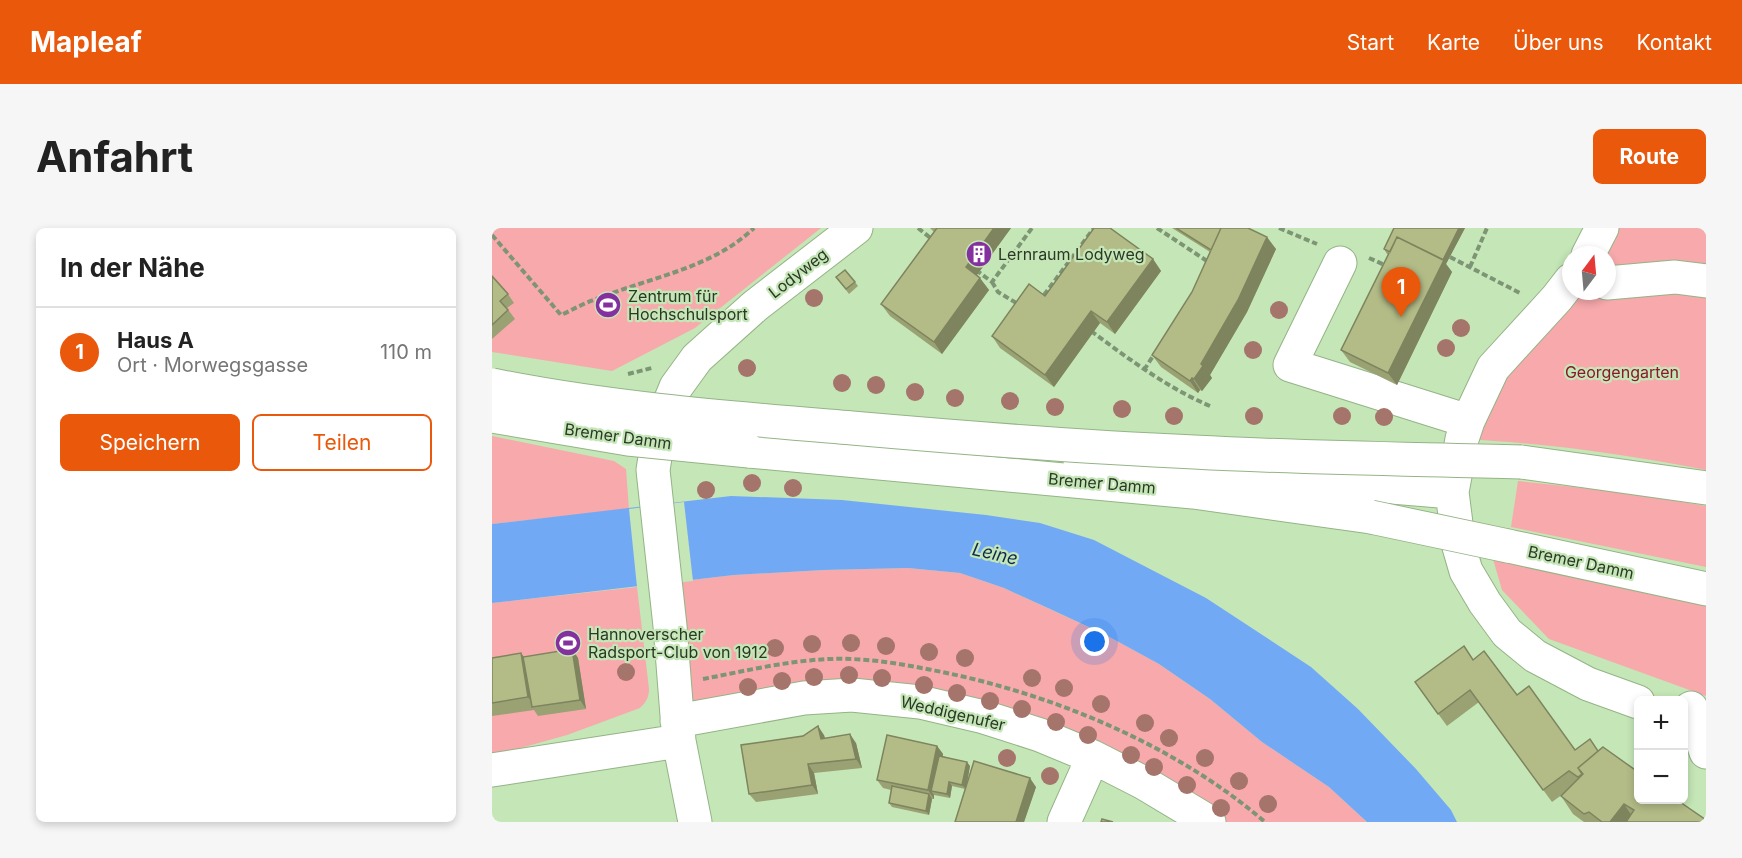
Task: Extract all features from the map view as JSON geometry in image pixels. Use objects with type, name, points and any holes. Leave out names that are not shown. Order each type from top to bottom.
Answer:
[{"type":"main road","name":"Lodyweg","points":[[695,822],[678,731],[670,626],[653,470],[660,426],[676,387],[697,358],[755,306],[856,228]]},
{"type":"main road","points":[[1593,246],[1602,228]]},
{"type":"main road","points":[[1331,255],[1290,365],[1468,421]]},
{"type":"main road","points":[[1616,282],[1675,278],[1706,281]]},
{"type":"main road","points":[[1562,296],[1493,368],[1468,421],[1462,439],[1452,492],[1458,547],[1466,571],[1485,603],[1507,633],[1535,656],[1588,684],[1634,701]]},
{"type":"main road","name":"Bremer Damm","points":[[492,385],[632,407],[753,420],[1005,441],[1195,453],[1521,462],[1706,488]]},
{"type":"main road","points":[[492,401],[549,412],[660,426],[1452,492]]},
{"type":"main road","name":"Bremer Damm","points":[[492,416],[639,440],[1193,492],[1371,517],[1706,589]]},
{"type":"main road","name":"Weddigenufer","points":[[492,770],[678,731],[804,698],[852,695],[920,702],[984,717],[1040,735],[1093,757],[1144,783],[1209,822]]},
{"type":"main road","points":[[1694,706],[1706,752]]},
{"type":"main road","points":[[1064,822],[1093,757]]},
{"type":"path","points":[[492,235],[561,315],[598,298],[696,265],[743,239],[754,228]]},
{"type":"path","points":[[918,228],[936,242]]},
{"type":"path","points":[[992,282],[1032,228]]},
{"type":"path","points":[[1044,295],[1094,228]]},
{"type":"path","points":[[1157,228],[1207,261],[1203,271]]},
{"type":"path","points":[[1279,228],[1331,255]]},
{"type":"path","points":[[1470,267],[1487,228]]},
{"type":"path","points":[[1450,257],[1470,267],[1562,293]]},
{"type":"path","points":[[1389,267],[1393,258]]},
{"type":"path","points":[[973,268],[992,282],[998,292],[1017,304],[1027,299]]},
{"type":"path","points":[[1037,294],[1044,295],[1053,302]]},
{"type":"path","points":[[1089,329],[1144,370],[1210,406]]},
{"type":"path","points":[[1144,370],[1155,352]]},
{"type":"green space","name":"Zentrum für Hochschulsport","points":[[492,228],[821,228],[695,328],[612,371],[492,352]]},
{"type":"green space","name":"Georgengarten","points":[[1602,228],[1706,228],[1706,470],[1584,450],[1462,439],[1468,421],[1564,300],[1616,300],[1616,246],[1593,246]]},
{"type":"green space","points":[[492,436],[614,461],[626,469],[629,509],[492,524]]},
{"type":"green space","points":[[1518,481],[1621,492],[1706,506],[1706,567],[1511,527]]},
{"type":"green space","points":[[1493,559],[1706,603],[1706,696],[1549,639],[1502,590]]},
{"type":"green space","points":[[908,568],[960,573],[1004,588],[1104,634],[1159,664],[1210,699],[1262,742],[1329,787],[1367,822],[1209,822],[920,702],[677,721],[666,583],[734,575]]},
{"type":"green space","name":"Hannoverscher Radsport-Club von 1912","points":[[637,587],[649,689],[648,697],[642,706],[567,735],[492,756],[492,603]]},
{"type":"water","name":"Leine","points":[[731,496],[842,500],[986,515],[1040,523],[1094,540],[1206,598],[1311,667],[1358,709],[1416,769],[1451,810],[1457,822],[1367,822],[1329,787],[1262,742],[1210,699],[1159,664],[1104,634],[1050,609],[1004,588],[960,573],[908,568],[734,575],[492,603],[492,524]]},
{"type":"pier","points":[[684,502],[693,581],[637,587],[629,509]]},
{"type":"building","points":[[937,228],[994,228],[966,267],[980,278],[934,342],[881,304]]},
{"type":"building","points":[[1094,228],[1110,228],[1153,259],[1107,322],[1091,311],[1045,375],[992,336],[1029,284],[1045,296]]},
{"type":"building","points":[[1176,228],[1221,228],[1211,250]]},
{"type":"building","points":[[1221,228],[1248,228],[1267,237],[1238,300],[1201,364],[1203,366],[1190,381],[1152,355],[1192,292]]},
{"type":"building","points":[[1394,228],[1459,228],[1443,260],[1397,237],[1390,252],[1384,249]]},
{"type":"building","points":[[1397,237],[1444,260],[1388,373],[1341,350]]},
{"type":"building","points":[[845,270],[855,282],[846,289],[836,277]]},
{"type":"building","points":[[492,276],[508,294],[500,301],[508,310],[492,325]]},
{"type":"building","points":[[1464,646],[1473,660],[1484,651],[1517,695],[1529,686],[1575,750],[1590,739],[1598,751],[1578,768],[1582,774],[1578,777],[1569,771],[1543,790],[1470,690],[1438,714],[1415,682]]},
{"type":"building","points":[[572,649],[580,700],[532,707],[523,657]]},
{"type":"building","points":[[521,653],[528,697],[492,703],[492,658]]},
{"type":"building","points":[[818,726],[821,739],[850,734],[856,759],[808,764],[812,785],[749,794],[741,745],[803,736]]},
{"type":"building","points":[[887,735],[937,746],[928,790],[877,780]]},
{"type":"building","points":[[1603,747],[1634,769],[1634,804],[1683,804],[1706,822],[1626,822],[1634,810],[1624,804],[1610,822],[1602,822],[1589,812],[1584,814],[1561,796],[1583,774],[1578,768]]},
{"type":"building","points":[[939,756],[967,762],[962,785],[949,782],[947,794],[931,791]]},
{"type":"building","points":[[974,761],[1030,778],[1016,822],[955,822]]},
{"type":"building","points":[[892,786],[929,794],[926,811],[889,803]]},
{"type":"place","name":"Lernraum Lodyweg","points":[[979,254]]},
{"type":"place","name":"Zentrum für Hochschulsport","points":[[608,305]]},
{"type":"place","name":"Haus A","points":[[1401,317]]},
{"type":"place","name":"Hannoverscher Radsport-Club von 1912","points":[[568,643]]}]
